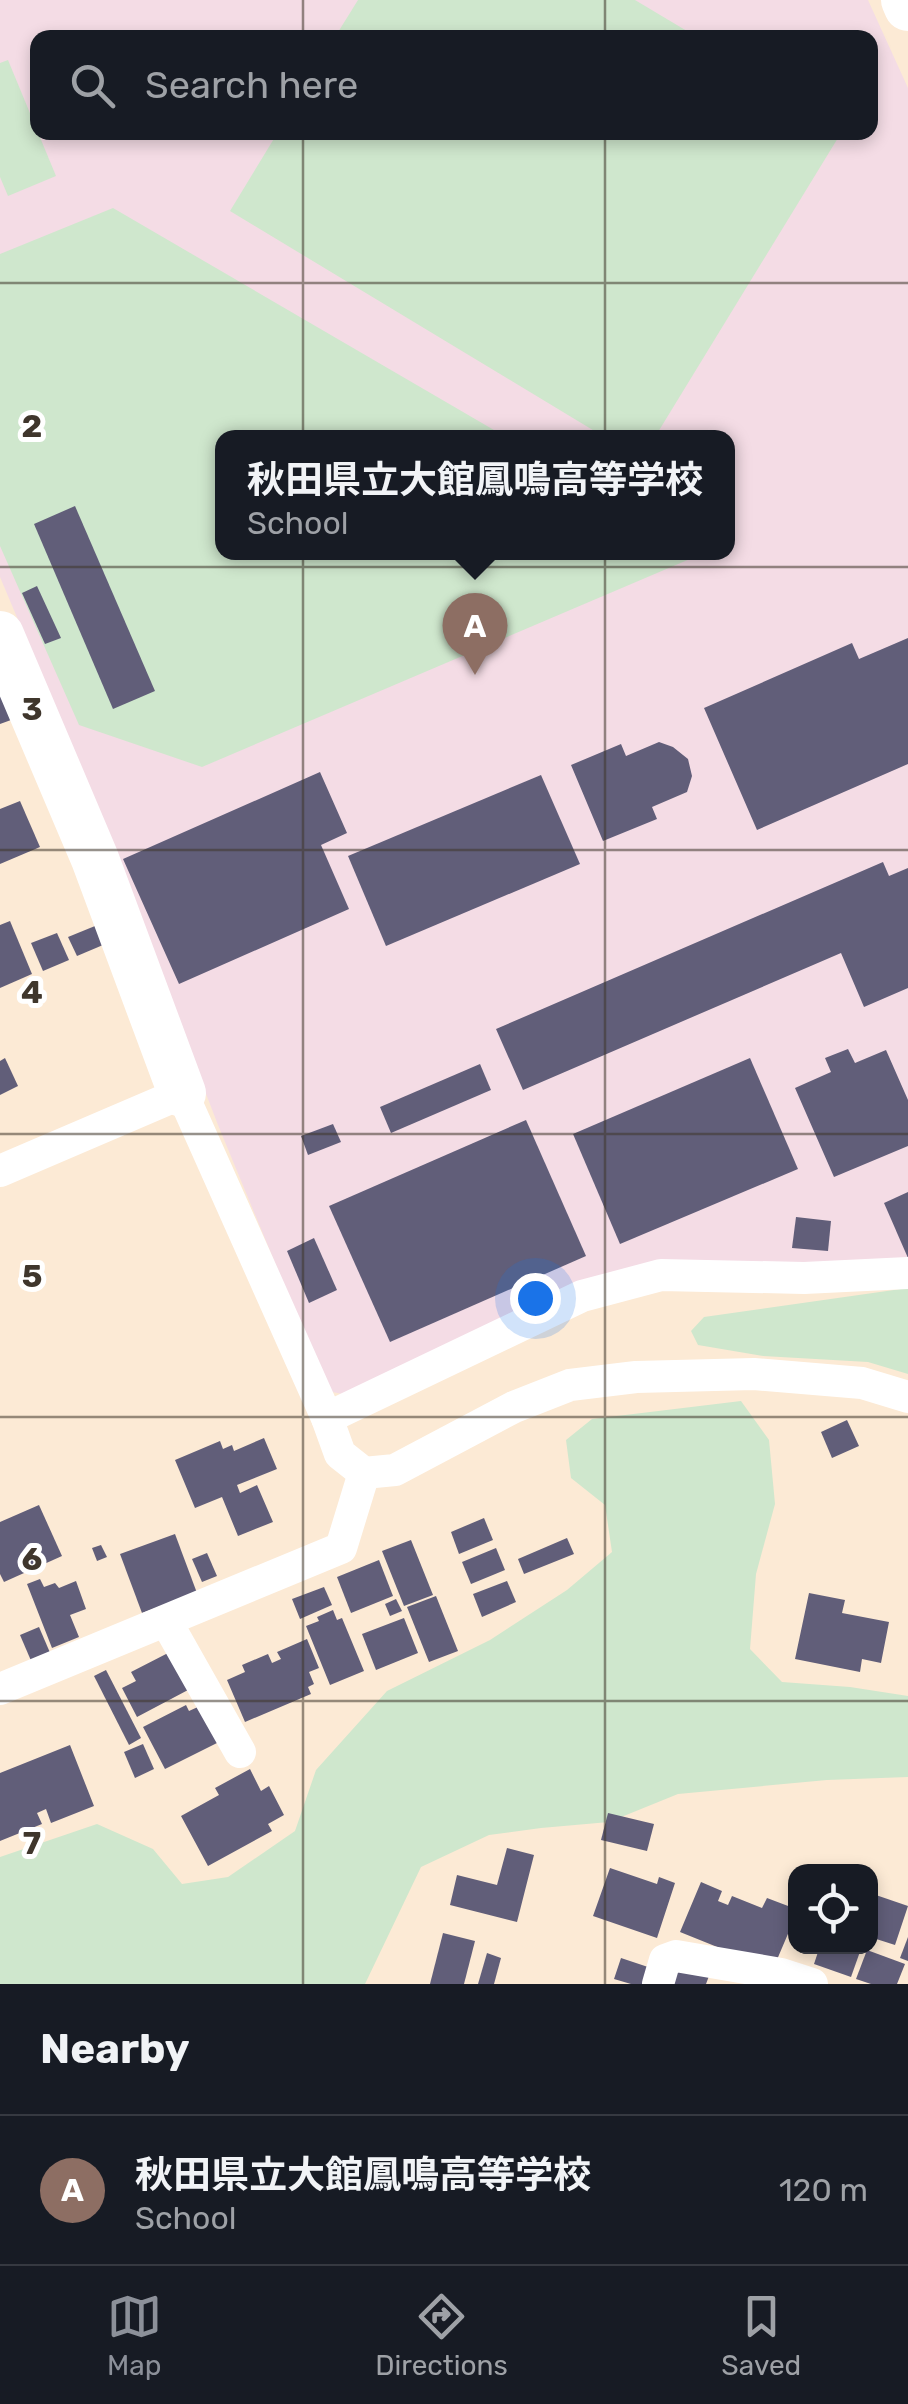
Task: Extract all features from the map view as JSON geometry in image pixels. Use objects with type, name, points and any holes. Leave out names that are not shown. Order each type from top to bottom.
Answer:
[{"type":"street","points":[[905,0],[908,7]]},
{"type":"street","points":[[0,635],[95,859],[182,1092],[340,1454],[364,1474],[396,1470],[514,1407],[570,1386],[636,1377],[754,1374],[862,1383],[908,1397]]},
{"type":"street","points":[[0,1171],[182,1092]]},
{"type":"street","points":[[327,1418],[582,1296],[661,1275],[804,1278],[908,1273]]},
{"type":"street","points":[[0,1689],[341,1548],[364,1474]]},
{"type":"street","points":[[166,1621],[240,1752]]},
{"type":"street","points":[[658,1984],[665,1960],[676,1956],[781,1974],[812,1984]]},
{"type":"shaded area","points":[[0,0],[868,0],[908,88],[908,1262],[663,1265],[356,1397],[328,1391],[218,1125],[83,774],[0,577]]},
{"type":"green space","points":[[358,0],[635,0],[685,30],[339,30]]},
{"type":"green space","points":[[8,60],[30,113],[30,140],[41,140],[56,176],[8,196],[0,177],[0,63]]},
{"type":"green space","points":[[273,140],[837,140],[659,430],[593,430],[230,211]]},
{"type":"green space","points":[[113,208],[494,430],[215,430],[215,560],[688,560],[202,767],[79,725],[0,546],[0,254]]},
{"type":"green space","points":[[908,1288],[908,1374],[868,1362],[763,1356],[698,1345],[691,1331],[704,1317]]},
{"type":"green space","points":[[741,1401],[769,1440],[775,1504],[756,1574],[750,1649],[782,1682],[908,1696],[908,1777],[678,1794],[609,1822],[489,1835],[421,1867],[365,1984],[0,1984],[0,1857],[97,1824],[153,1849],[182,1884],[228,1877],[295,1831],[316,1770],[387,1691],[490,1640],[567,1590],[612,1552],[605,1505],[571,1478],[566,1440],[592,1419]]},
{"type":"building","points":[[75,506],[155,691],[113,709],[34,524]]},
{"type":"building","points":[[37,586],[61,638],[45,644],[22,593]]},
{"type":"building","points":[[908,638],[908,764],[757,830],[704,708],[852,643],[859,659]]},
{"type":"building","points":[[0,694],[11,720],[0,724]]},
{"type":"building","points":[[659,742],[688,759],[692,776],[687,792],[652,807],[657,819],[603,841],[571,765],[621,744],[626,756]]},
{"type":"building","points":[[320,772],[347,833],[321,845],[349,909],[179,984],[123,859]]},
{"type":"building","points":[[541,775],[580,864],[386,946],[348,856]]},
{"type":"building","points":[[20,801],[40,847],[0,864],[0,809]]},
{"type":"building","points":[[883,862],[889,876],[908,868],[908,988],[864,1007],[841,953],[523,1090],[496,1029]]},
{"type":"building","points":[[10,921],[32,974],[0,988],[0,925]]},
{"type":"building","points":[[95,926],[103,945],[77,956],[68,937]]},
{"type":"building","points":[[57,933],[69,960],[43,971],[31,943]]},
{"type":"building","points":[[848,1049],[855,1063],[886,1050],[908,1100],[908,1146],[834,1177],[795,1088],[831,1072],[825,1058]]},
{"type":"building","points":[[5,1058],[18,1086],[0,1095],[0,1061]]},
{"type":"building","points":[[750,1058],[798,1169],[620,1244],[573,1134]]},
{"type":"building","points":[[480,1064],[491,1090],[391,1133],[380,1107]]},
{"type":"building","points":[[526,1120],[586,1256],[390,1342],[329,1206]]},
{"type":"building","points":[[333,1124],[341,1142],[308,1155],[301,1136]]},
{"type":"building","points":[[908,1192],[908,1258],[884,1203]]},
{"type":"building","points":[[796,1217],[831,1221],[828,1251],[792,1248]]},
{"type":"building","points":[[314,1238],[337,1290],[309,1303],[287,1251]]},
{"type":"building","points":[[847,1420],[859,1446],[832,1458],[821,1432]]},
{"type":"building","points":[[264,1438],[277,1469],[237,1485],[240,1493],[257,1485],[273,1522],[238,1536],[222,1497],[195,1508],[175,1460],[220,1441],[223,1449],[232,1445],[234,1451]]},
{"type":"building","points":[[39,1505],[62,1556],[4,1582],[0,1574],[0,1522]]},
{"type":"building","points":[[484,1518],[493,1540],[459,1554],[451,1532]]},
{"type":"building","points":[[175,1534],[197,1593],[142,1613],[120,1554]]},
{"type":"building","points":[[567,1538],[574,1554],[524,1574],[518,1559]]},
{"type":"building","points":[[411,1540],[433,1595],[404,1606],[382,1551]]},
{"type":"building","points":[[101,1545],[107,1557],[97,1561],[92,1548]]},
{"type":"building","points":[[496,1548],[505,1570],[471,1584],[462,1562]]},
{"type":"building","points":[[207,1553],[217,1576],[202,1582],[192,1559]]},
{"type":"building","points":[[379,1560],[393,1596],[351,1613],[337,1577]]},
{"type":"building","points":[[40,1579],[44,1587],[55,1583],[59,1588],[76,1581],[86,1609],[70,1615],[79,1637],[52,1648],[27,1584]]},
{"type":"building","points":[[507,1581],[516,1602],[482,1617],[473,1594]]},
{"type":"building","points":[[324,1587],[332,1605],[300,1619],[292,1599]]},
{"type":"building","points":[[809,1593],[845,1600],[842,1613],[889,1622],[881,1663],[862,1659],[860,1672],[795,1659]]},
{"type":"building","points":[[436,1596],[458,1651],[429,1662],[407,1607]]},
{"type":"building","points":[[396,1599],[402,1611],[390,1616],[385,1604]]},
{"type":"building","points":[[333,1610],[337,1620],[342,1618],[364,1671],[330,1685],[306,1626]]},
{"type":"building","points":[[404,1618],[418,1653],[376,1670],[362,1634]]},
{"type":"building","points":[[39,1627],[51,1655],[32,1663],[20,1635]]},
{"type":"building","points":[[307,1639],[319,1668],[309,1672],[314,1684],[308,1687],[311,1694],[245,1722],[227,1680],[245,1672],[242,1665],[268,1654],[272,1663],[281,1659],[277,1652]]},
{"type":"building","points":[[168,1653],[188,1690],[137,1717],[122,1688],[136,1681],[131,1672]]},
{"type":"building","points":[[106,1670],[141,1738],[129,1745],[94,1676]]},
{"type":"building","points":[[186,1705],[189,1711],[200,1706],[219,1742],[165,1769],[143,1727]]},
{"type":"building","points":[[143,1744],[154,1769],[135,1778],[124,1752]]},
{"type":"building","points":[[70,1745],[94,1806],[51,1823],[46,1809],[37,1813],[42,1824],[0,1841],[0,1773]]},
{"type":"building","points":[[250,1769],[261,1791],[269,1786],[284,1815],[268,1824],[272,1831],[208,1866],[181,1816],[219,1795],[215,1788]]},
{"type":"building","points":[[608,1813],[654,1824],[647,1851],[601,1840]]},
{"type":"building","points":[[507,1848],[534,1855],[517,1922],[450,1905],[457,1875],[497,1885]]},
{"type":"building","points":[[610,1868],[657,1884],[659,1877],[675,1883],[657,1938],[593,1916]]},
{"type":"building","points":[[701,1882],[722,1891],[718,1901],[728,1905],[732,1896],[762,1908],[767,1898],[788,1906],[788,1934],[776,1962],[752,1961],[680,1932]]},
{"type":"building","points":[[878,1896],[908,1906],[895,1945],[878,1940]]},
{"type":"building","points":[[443,1933],[475,1941],[464,1984],[430,1984]]},
{"type":"building","points":[[908,1937],[908,1961],[900,1958]]},
{"type":"building","points":[[487,1953],[501,1958],[494,1984],[478,1984]]},
{"type":"building","points":[[817,1954],[859,1954],[851,1977],[814,1964]]},
{"type":"building","points":[[865,1954],[878,1954],[905,1964],[897,1984],[871,1984],[856,1979]]},
{"type":"building","points":[[621,1958],[648,1967],[643,1984],[614,1979]]},
{"type":"building","points":[[674,1965],[709,1976],[706,1984],[667,1984]]},
{"type":"place","name":"秋田県立大館鳳鳴高等学校","points":[[475,675]]}]
